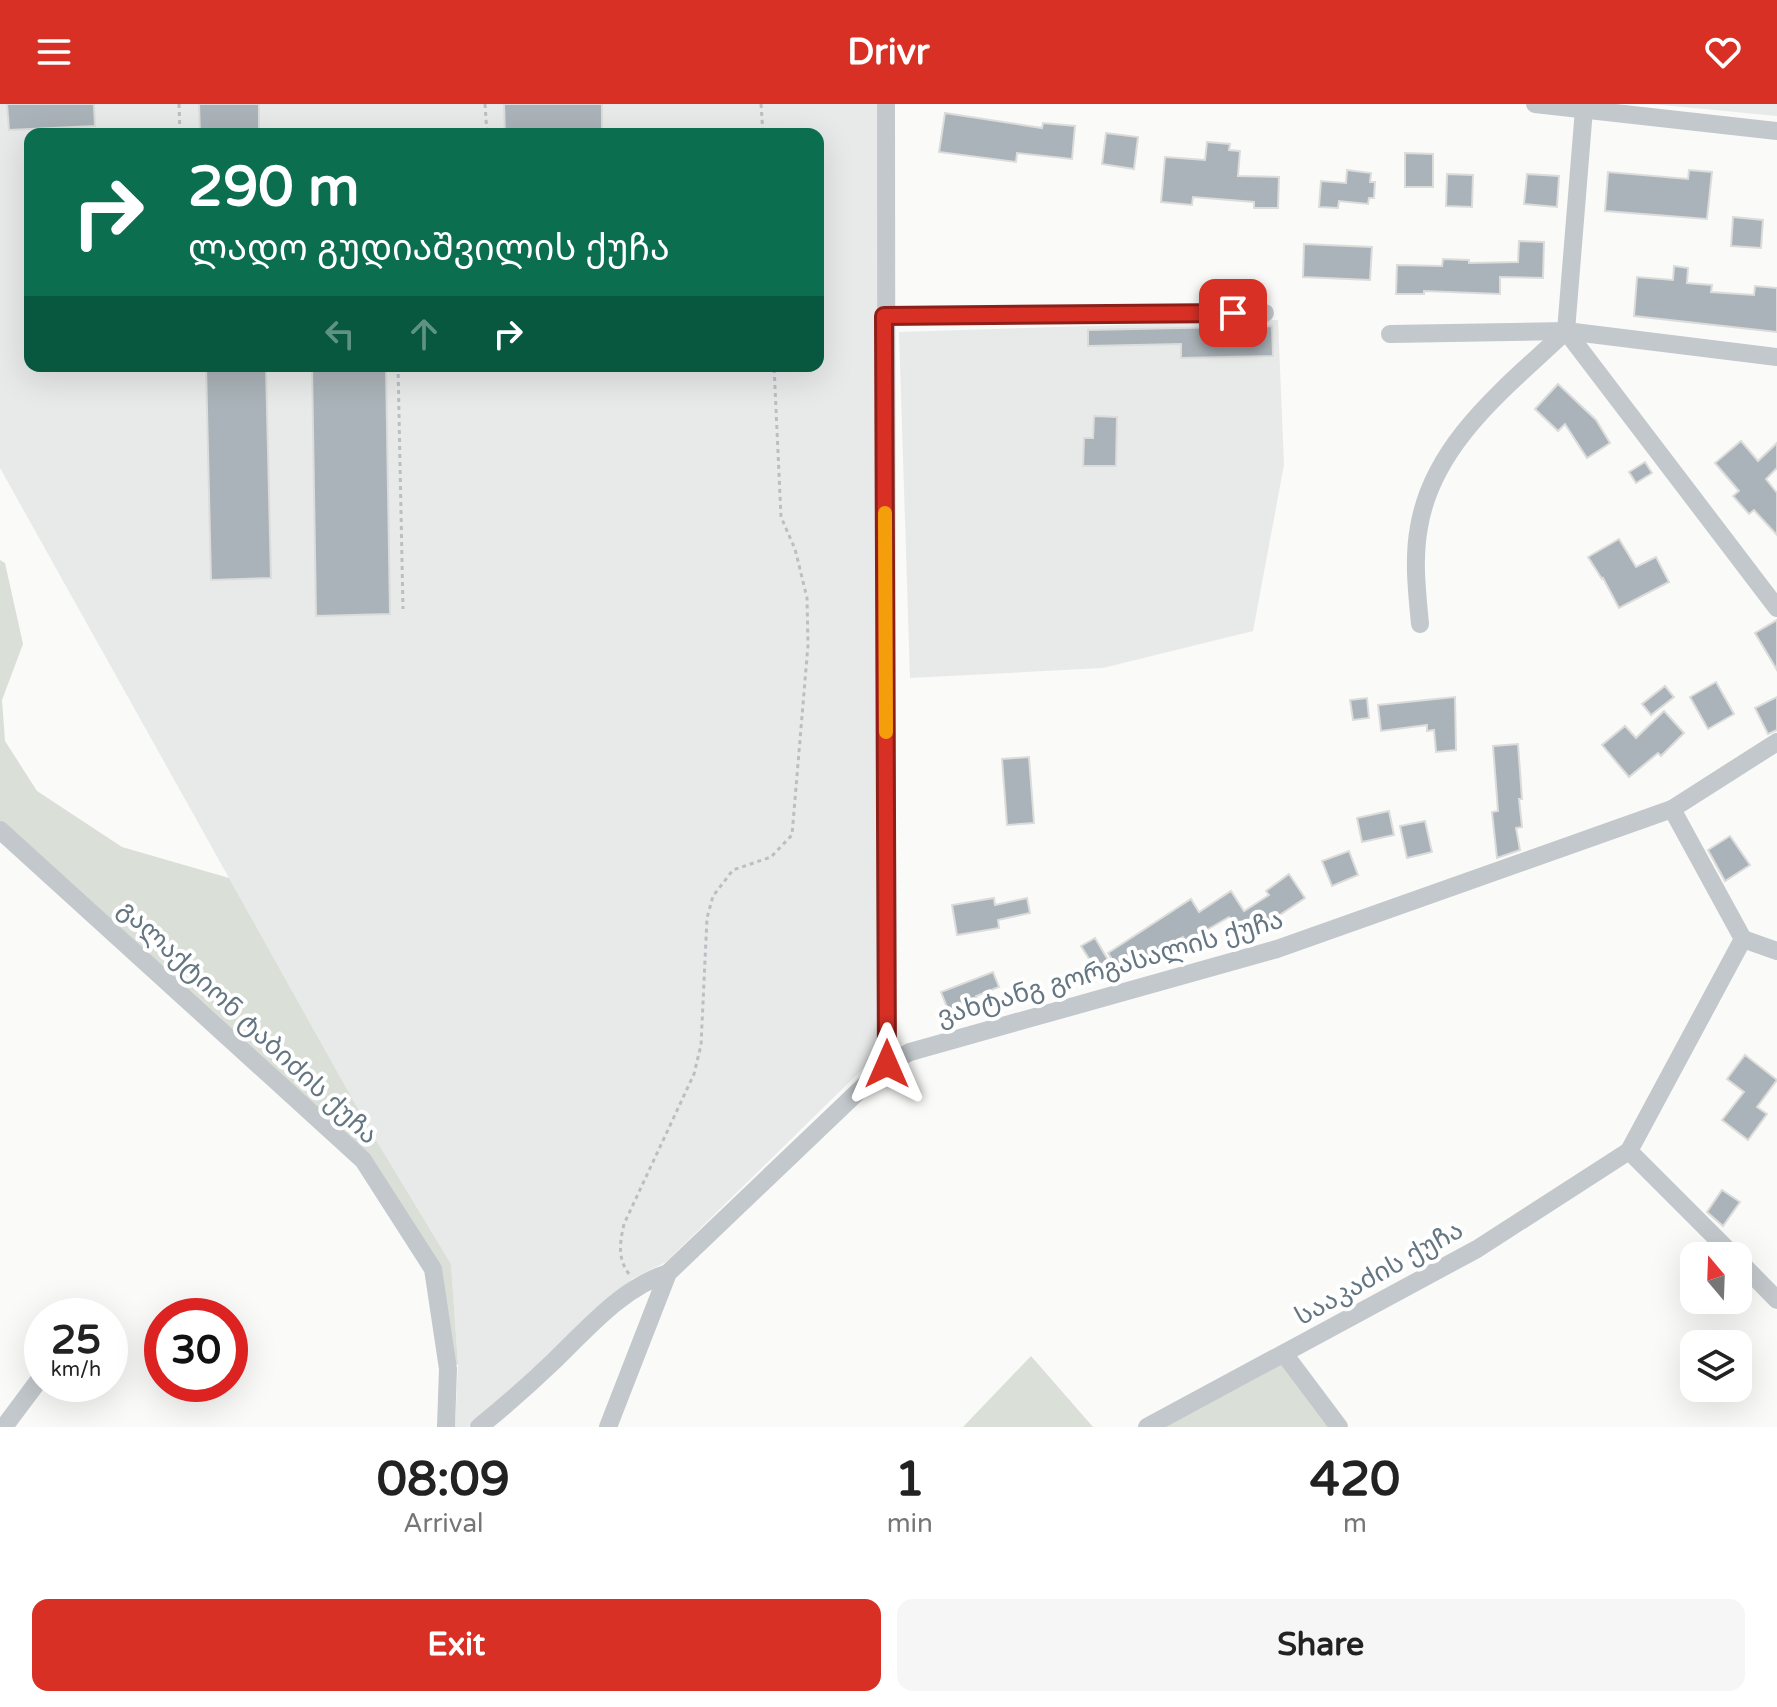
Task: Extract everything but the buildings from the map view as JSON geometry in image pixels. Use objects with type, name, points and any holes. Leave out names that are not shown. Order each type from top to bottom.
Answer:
[{"type":"street","points":[[886,104],[887,1064]]},
{"type":"street","points":[[1535,104],[1777,131]]},
{"type":"street","points":[[1420,624],[1415,573],[1419,526],[1432,482],[1470,422],[1566,331],[1584,109]]},
{"type":"street","points":[[884,316],[1265,313]]},
{"type":"street","points":[[1566,331],[1777,608]]},
{"type":"street","points":[[1390,334],[1566,331],[1777,357]]},
{"type":"street","name":"ვახტანგ გორგასალის ქუჩა","points":[[608,1427],[668,1273],[887,1064],[910,1052],[1277,949],[1672,809],[1777,742]]},
{"type":"street","points":[[1672,809],[1743,939],[1777,951]]},
{"type":"street","name":"გალაქტიონ ტაბიძის ქუჩა","points":[[0,830],[363,1160],[433,1269],[448,1369],[446,1427]]},
{"type":"street","points":[[1720,1242],[1629,1151],[1743,939]]},
{"type":"street","name":"სააკაძის ქუჩა","points":[[1147,1427],[1477,1249],[1629,1151]]},
{"type":"street","points":[[479,1427],[519,1395],[638,1285],[668,1273]]},
{"type":"street","points":[[1752,1274],[1777,1300]]},
{"type":"street","points":[[1285,1355],[1339,1427]]},
{"type":"street","points":[[4,1427],[24,1400]]},
{"type":"path","points":[[179,104],[180,128]]},
{"type":"path","points":[[485,104],[487,128]]},
{"type":"path","points":[[761,104],[763,128]]},
{"type":"path","points":[[398,372],[403,609]]},
{"type":"path","points":[[638,1285],[625,1269],[619,1246],[624,1224],[694,1074],[701,1045],[707,918],[713,896],[733,870],[771,857],[792,835],[808,645],[807,598],[795,549],[781,517],[774,372]]},
{"type":"shaded area","points":[[0,104],[883,104],[879,1053],[666,1262],[632,1279],[468,1427],[455,1427],[458,1364],[451,1264],[367,1125],[0,468]]},
{"type":"shaded area","points":[[1652,104],[1777,104],[1777,116]]},
{"type":"shaded area","points":[[1278,320],[1284,465],[1253,631],[1103,668],[910,678],[899,332]]},
{"type":"shaded area","points":[[0,560],[5,563],[23,644],[2,700],[5,741],[37,791],[122,847],[229,878],[367,1125],[451,1264],[458,1364],[448,1369],[433,1269],[363,1160],[0,830]]},
{"type":"shaded area","points":[[1285,1355],[1339,1427],[1147,1427]]},
{"type":"shaded area","points":[[1031,1356],[1093,1427],[963,1427]]},
{"type":"slow traffic","points":[[885,513],[886,732]]},
{"type":"route","points":[[887,1064],[884,316],[1233,313]]}]
